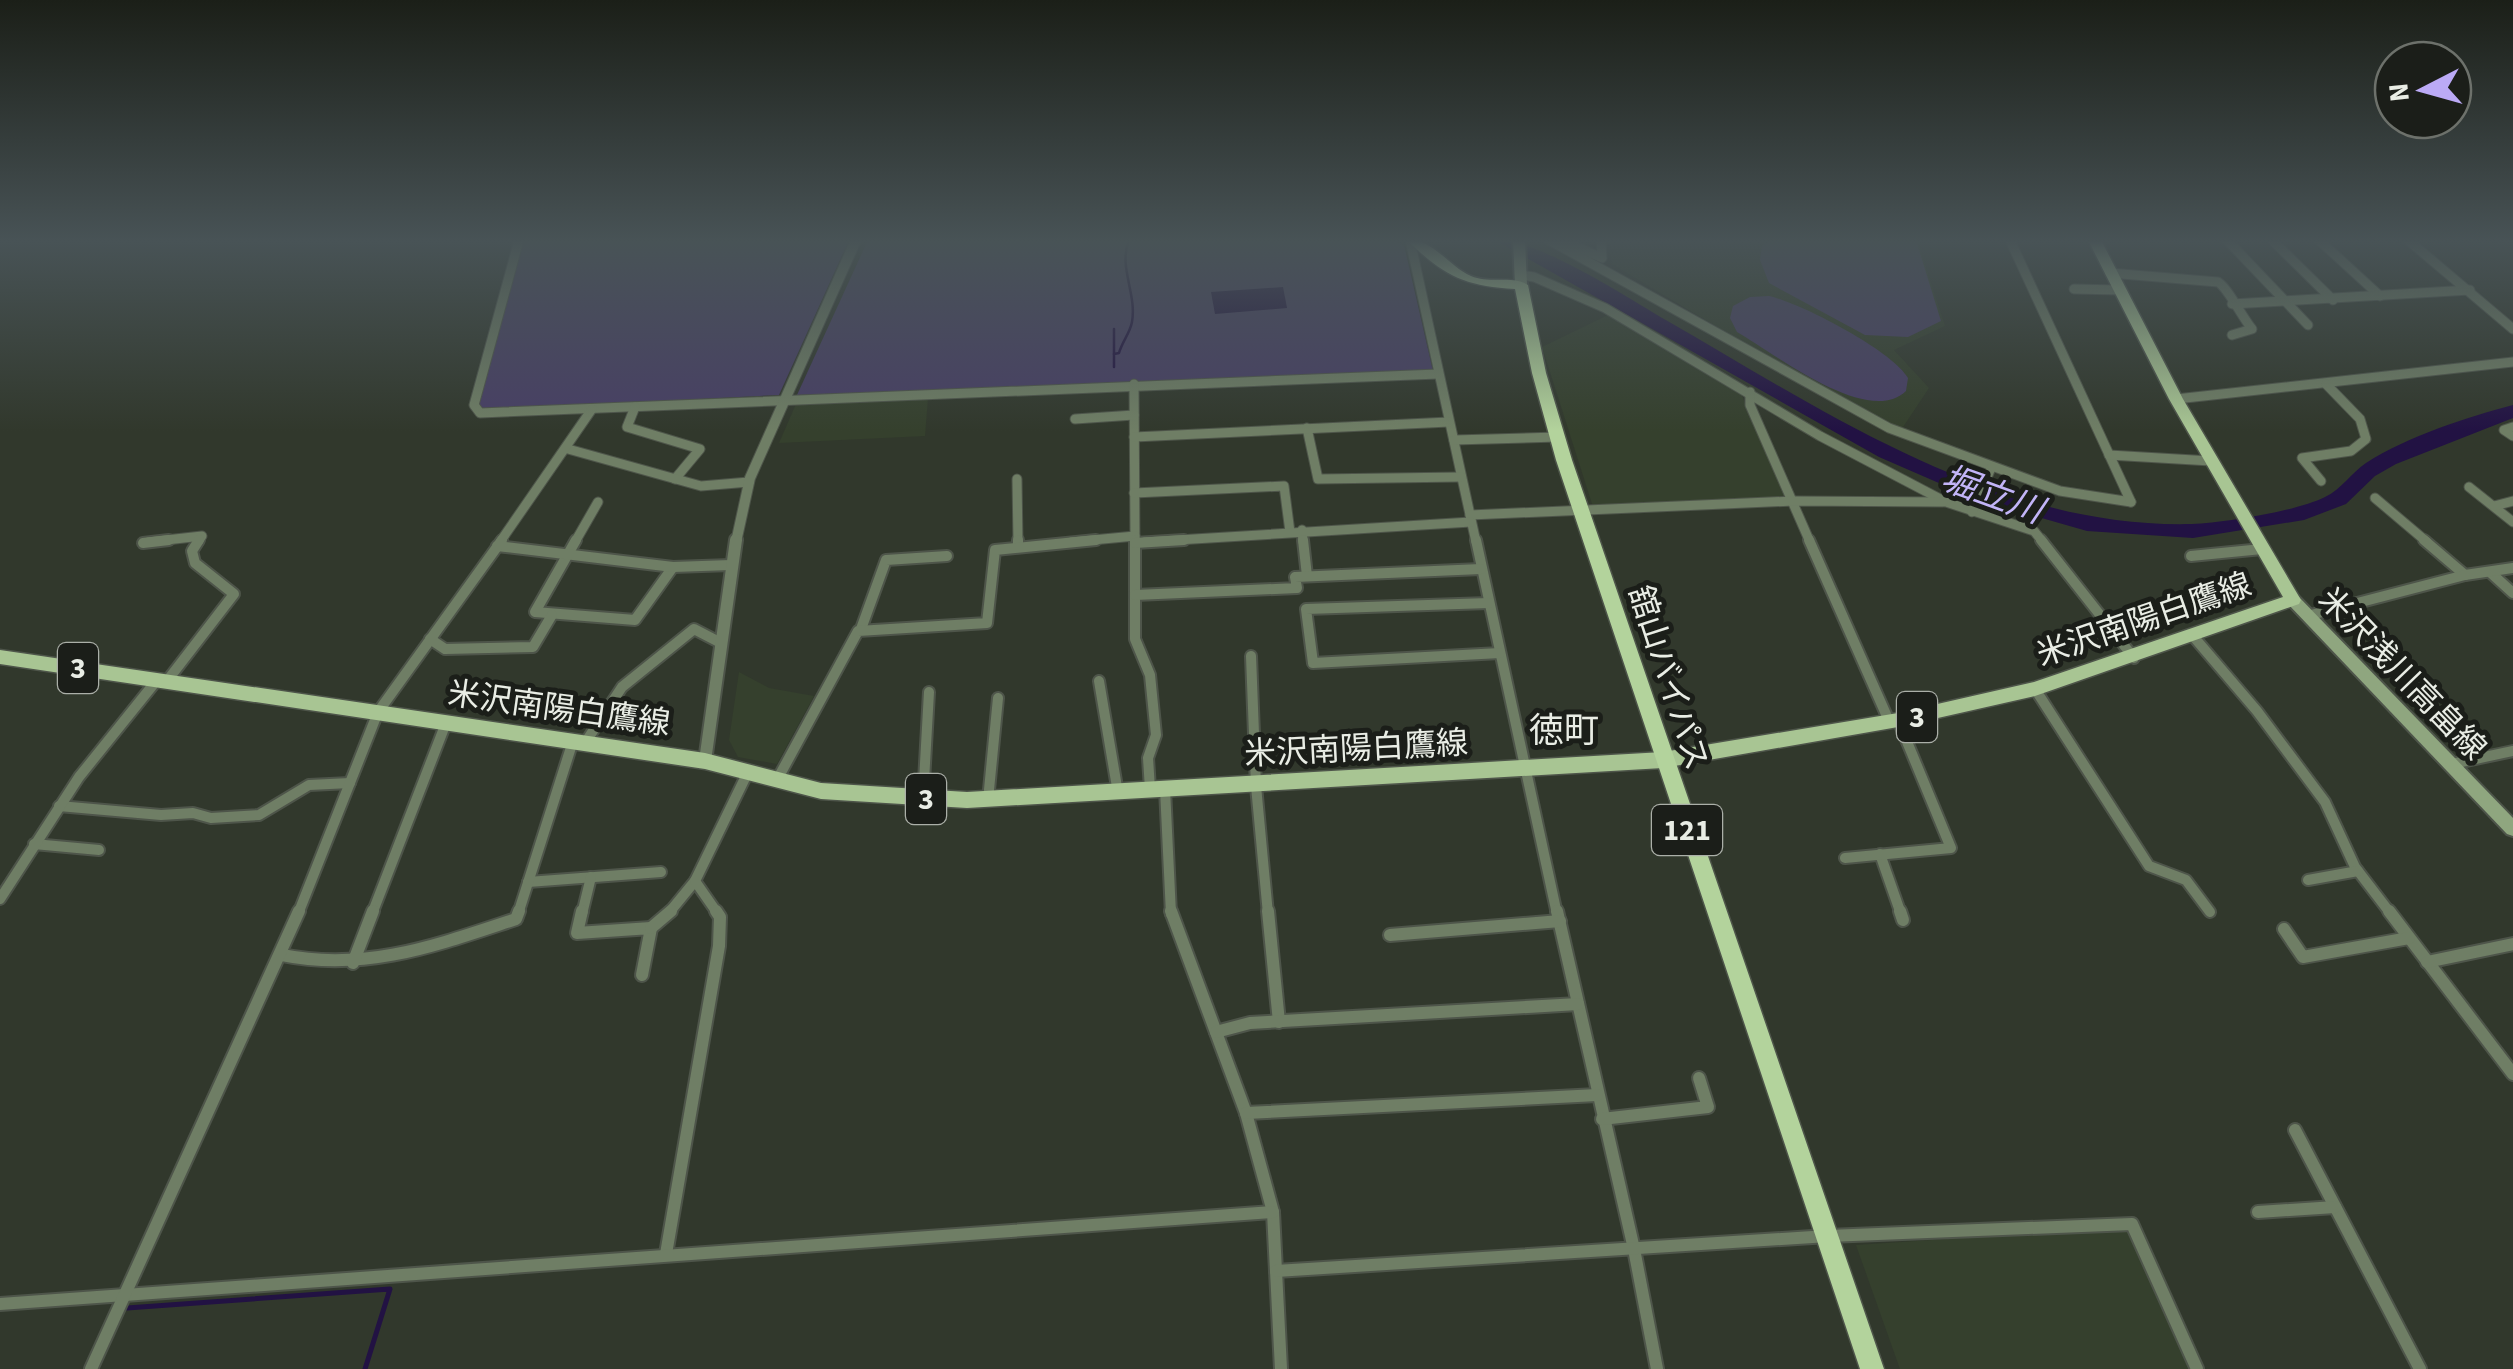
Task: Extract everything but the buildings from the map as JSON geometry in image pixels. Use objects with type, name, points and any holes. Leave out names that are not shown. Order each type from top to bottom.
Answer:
[{"type":"highway","name":"舘山バイパス","points":[[1524,304],[1530,347],[1663,760],[1872,1369]]},
{"type":"main road","name":"米沢南陽白鷹線","points":[[0,656],[705,761],[821,791],[924,799],[1118,794],[1663,760],[1894,721],[2036,689],[2293,600],[2176,400],[2126,304]]},
{"type":"main road","name":"米沢浅川高畠線","points":[[2293,600],[2312,615],[2513,830]]},
{"type":"street","points":[[501,304],[474,404],[480,412],[1438,374]]},
{"type":"street","points":[[705,761],[731,565],[749,482],[827,304]]},
{"type":"street","points":[[1424,304],[1657,1369]]},
{"type":"street","points":[[1596,304],[1820,436],[1946,502],[2034,530],[2134,658]]},
{"type":"street","points":[[1668,304],[1856,413],[1989,472],[2060,491],[2132,502],[2039,304]]},
{"type":"street","points":[[2232,304],[2252,330],[2232,335]]},
{"type":"street","points":[[2288,304],[2308,325]]},
{"type":"street","points":[[2485,304],[2513,329]]},
{"type":"street","points":[[2176,400],[2513,362]]},
{"type":"street","points":[[1134,384],[1135,638],[1150,675],[1156,735],[1148,758],[1158,789],[1171,920],[1246,1113],[1273,1212],[1281,1369]]},
{"type":"street","points":[[2321,481],[2302,458],[2351,451],[2366,439],[2360,419],[2326,384]]},
{"type":"street","points":[[1750,392],[1750,405],[1950,848],[1846,858]]},
{"type":"street","points":[[635,407],[626,427],[700,449],[676,479]]},
{"type":"street","points":[[92,1369],[282,955],[378,712],[568,449],[592,408]]},
{"type":"street","points":[[1075,419],[1134,415]]},
{"type":"street","points":[[1134,436],[1449,422]]},
{"type":"street","points":[[2513,427],[2504,430],[2513,436]]},
{"type":"street","points":[[1307,428],[1318,479],[1461,477]]},
{"type":"street","points":[[1454,440],[1558,437]]},
{"type":"street","points":[[568,449],[701,486],[749,482]]},
{"type":"street","points":[[2109,455],[2211,461]]},
{"type":"street","points":[[1973,510],[1989,472]]},
{"type":"street","points":[[1017,479],[1018,544]]},
{"type":"street","points":[[1134,493],[1284,486],[1290,532]]},
{"type":"street","points":[[2469,487],[2513,522]]},
{"type":"street","points":[[2375,498],[2465,575]]},
{"type":"street","points":[[861,629],[987,623],[995,550],[1018,544],[1290,532],[1794,501],[1946,502]]},
{"type":"street","points":[[598,502],[535,612],[635,620],[673,567]]},
{"type":"street","points":[[2494,506],[2513,502]]},
{"type":"street","points":[[1302,530],[1307,576]]},
{"type":"street","points":[[0,899],[59,806],[234,594],[195,563],[192,552],[202,536],[143,543]]},
{"type":"street","points":[[497,546],[673,567],[731,565]]},
{"type":"street","points":[[2191,556],[2260,547]]},
{"type":"street","points":[[777,780],[848,646],[861,629],[886,560],[947,556]]},
{"type":"street","points":[[2312,615],[2465,575],[2513,568]]},
{"type":"street","points":[[1135,595],[1296,588],[1295,577],[1307,576],[1482,569]]},
{"type":"street","points":[[2490,574],[2513,593]]},
{"type":"street","points":[[1489,603],[1306,608],[1313,663],[1500,654]]},
{"type":"street","points":[[430,640],[445,649],[533,647],[552,615]]},
{"type":"street","points":[[282,955],[302,961],[384,962],[516,919],[579,742],[622,687],[694,629],[720,643]]},
{"type":"street","points":[[2193,636],[2258,711],[2325,802],[2358,871],[2513,1074]]},
{"type":"street","points":[[1251,656],[1256,786],[1279,1022]]},
{"type":"street","points":[[1100,681],[1118,794]]},
{"type":"street","points":[[2036,689],[2149,866],[2192,882],[2210,912]]},
{"type":"street","points":[[924,799],[929,692]]},
{"type":"street","points":[[988,800],[998,698]]},
{"type":"street","points":[[353,963],[446,722]]},
{"type":"street","points":[[2452,764],[2513,751]]},
{"type":"street","points":[[590,878],[578,934],[651,928],[679,904],[695,881],[747,774]]},
{"type":"street","points":[[59,806],[161,816],[258,815],[310,785],[350,783]]},
{"type":"street","points":[[34,844],[99,850]]},
{"type":"street","points":[[1880,854],[1903,920]]},
{"type":"street","points":[[2308,880],[2358,871]]},
{"type":"street","points":[[528,882],[660,872]]},
{"type":"street","points":[[666,1254],[719,946],[720,917],[695,881]]},
{"type":"street","points":[[1390,934],[1560,921]]},
{"type":"street","points":[[642,975],[651,928]]},
{"type":"street","points":[[2284,929],[2304,957],[2409,938]]},
{"type":"street","points":[[2427,962],[2513,944]]},
{"type":"street","points":[[1216,1032],[1250,1023],[1578,1004]]},
{"type":"street","points":[[1602,1119],[1708,1107],[1699,1078]]},
{"type":"street","points":[[1246,1113],[1597,1095]]},
{"type":"street","points":[[2295,1130],[2420,1369]]},
{"type":"street","points":[[2258,1212],[2335,1207]]},
{"type":"street","points":[[0,1304],[1273,1212]]},
{"type":"street","points":[[1276,1271],[1828,1236],[2132,1224],[2197,1369]]},
{"type":"shaded area","points":[[505,304],[820,304],[779,395],[483,410],[478,404]]},
{"type":"shaded area","points":[[839,304],[1418,304],[1433,371],[797,395]]},
{"type":"shaded area","points":[[1213,304],[1286,304],[1287,308],[1215,314]]},
{"type":"shaded area","points":[[1679,304],[1938,304],[1945,326],[1894,350],[1929,388],[1901,430],[1859,412]]},
{"type":"shaded area","points":[[1792,304],[1823,318],[1866,342],[1899,367],[1908,378],[1906,391],[1889,400],[1869,400],[1821,383],[1737,332],[1730,318],[1733,306]]},
{"type":"shaded area","points":[[1808,304],[1936,304],[1941,321],[1908,337],[1865,335]]},
{"type":"shaded area","points":[[1608,315],[1740,391],[1786,499],[1594,510],[1542,347]]},
{"type":"shaded area","points":[[928,398],[925,436],[779,443],[796,404]]},
{"type":"shaded area","points":[[739,672],[769,688],[814,696],[777,764],[738,757],[729,740]]},
{"type":"shaded area","points":[[2131,1227],[2193,1369],[1900,1369],[1856,1245]]},
{"type":"waterway","points":[[1114,354],[1119,353],[1130,330],[1132,304]]},
{"type":"waterway","name":"堀立川","points":[[1625,304],[1885,452],[1985,495],[2087,523],[2193,531],[2304,513],[2339,499],[2368,471],[2389,459],[2513,411]]},
{"type":"waterway","points":[[1114,329],[1114,354]]},
{"type":"waterway","points":[[1114,354],[1114,367]]},
{"type":"waterway","points":[[127,1308],[390,1289],[365,1369]]},
{"type":"district","name":"徳町","points":[[1564,731]]}]
